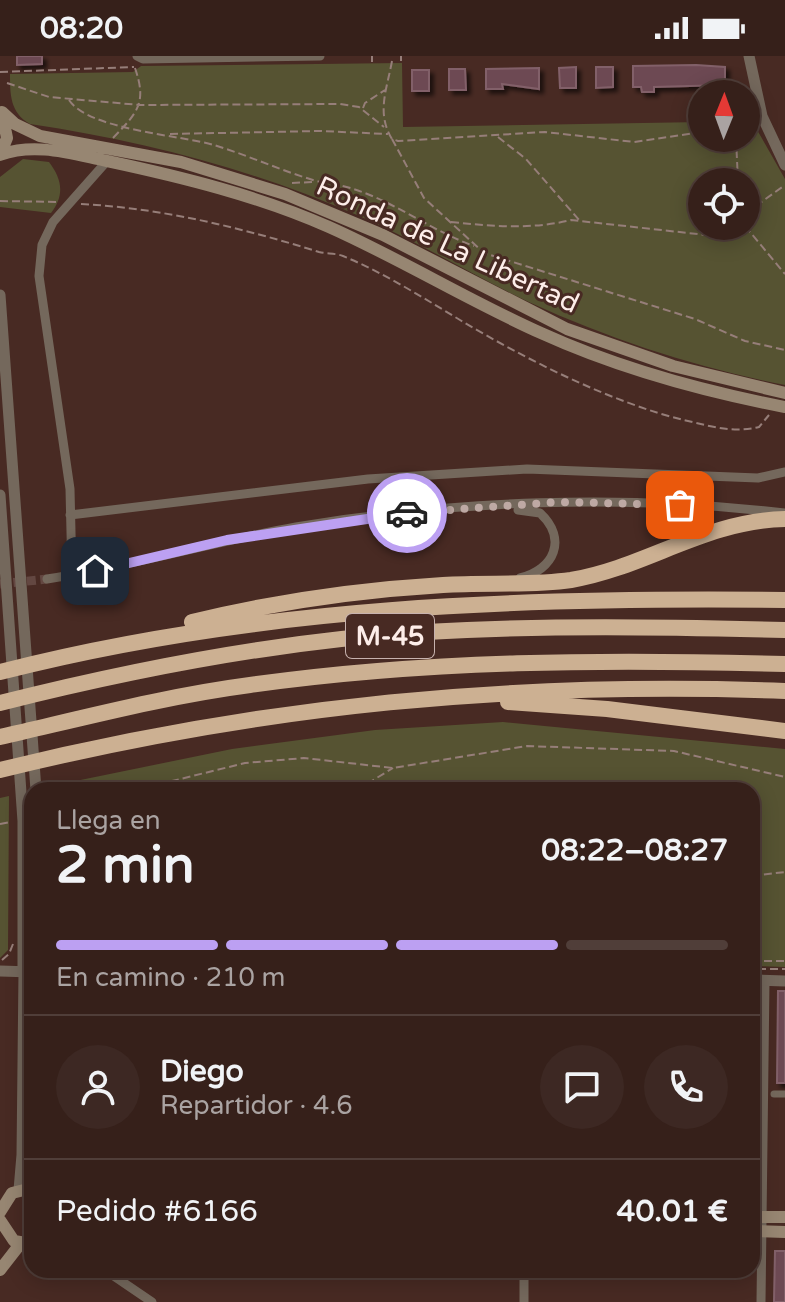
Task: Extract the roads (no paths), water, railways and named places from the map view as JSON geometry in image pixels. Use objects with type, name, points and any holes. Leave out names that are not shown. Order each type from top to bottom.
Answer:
[{"type":"highway","points":[[122,645],[198,621],[292,601],[390,589],[572,579],[618,568],[715,528],[785,516]]},
{"type":"highway","points":[[0,672],[122,645],[300,616],[534,600],[785,600]]},
{"type":"highway","name":"M-45","points":[[0,703],[108,676],[239,653],[424,632],[603,625],[785,630]]},
{"type":"highway","name":"M-45","points":[[0,737],[249,685],[387,671],[609,659],[785,664]]},
{"type":"highway","points":[[0,770],[195,728],[442,695],[582,689],[785,691]]},
{"type":"highway","points":[[357,704],[521,702],[785,731]]},
{"type":"main road","points":[[0,155],[7,138],[1,110]]},
{"type":"main road","name":"Ronda de La Libertad","points":[[1,110],[15,124],[40,136],[181,162],[285,194],[383,235],[567,329],[673,366],[785,393]]},
{"type":"main road","name":"Ronda de La Libertad","points":[[0,155],[26,148],[107,161],[211,186],[281,208],[362,242],[568,344],[703,389],[785,407]]},
{"type":"main road","points":[[1,1204],[18,1190],[24,1189]]},
{"type":"main road","points":[[760,1217],[785,1217]]},
{"type":"main road","points":[[1,1230],[24,1242]]},
{"type":"main road","points":[[760,1232],[785,1232]]},
{"type":"main road","points":[[0,1270],[24,1247]]},
{"type":"street","points":[[138,62],[320,56]]},
{"type":"street","points":[[749,56],[762,116],[785,165]]},
{"type":"street","points":[[72,575],[70,489],[39,276],[42,245],[53,222],[107,161]]},
{"type":"street","points":[[0,295],[35,782]]},
{"type":"street","points":[[70,515],[368,479],[511,470],[758,478],[785,472]]},
{"type":"street","points":[[0,495],[24,855]]},
{"type":"street","points":[[47,579],[299,527],[371,516],[559,502],[636,503],[785,516]]},
{"type":"street","points":[[471,509],[540,513],[552,527],[555,539],[551,562],[543,570],[524,578],[488,583]]},
{"type":"street","points":[[0,971],[24,972]]},
{"type":"street","points":[[760,980],[785,981]]},
{"type":"street","points":[[760,1028],[763,1099],[760,1158]]},
{"type":"street","points":[[18,1190],[24,1077]]},
{"type":"street","points":[[774,1094],[785,1094]]},
{"type":"street","points":[[117,1278],[152,1302]]},
{"type":"street","points":[[524,1278],[524,1302]]},
{"type":"street","points":[[760,1278],[761,1302]]},
{"type":"tunnel","points":[[0,584],[47,579]]}]
